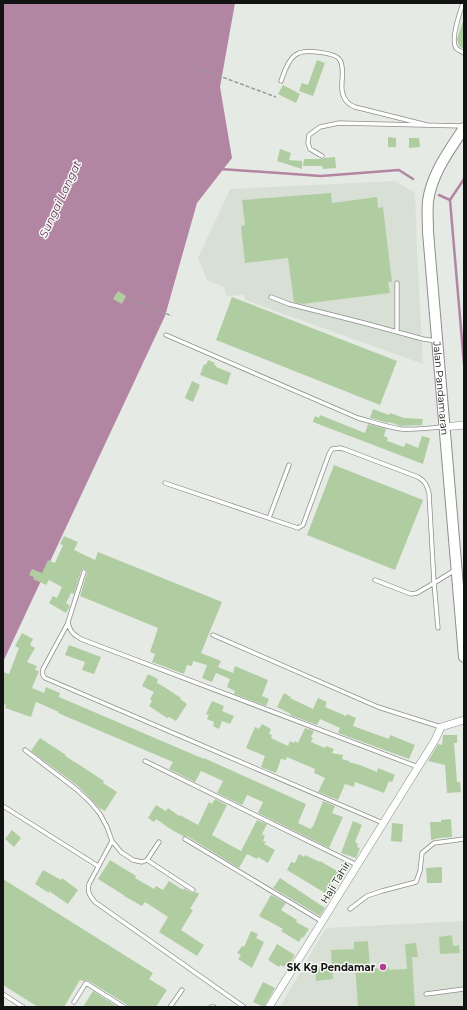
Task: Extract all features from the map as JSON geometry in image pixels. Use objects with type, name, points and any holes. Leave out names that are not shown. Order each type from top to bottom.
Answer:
[{"type":"main road","name":"Jalan Pandamaran","points":[[464,127],[441,162],[433,182],[428,202],[428,232],[464,657]]},
{"type":"street","points":[[444,427],[464,425]]},
{"type":"street","points":[[441,727],[464,720]]},
{"type":"street","name":"Haji Tahir","points":[[269,1007],[435,740],[441,727]]},
{"type":"lane","points":[[463,3],[459,14],[454,42],[455,47],[464,53]]},
{"type":"lane","points":[[281,81],[288,62],[299,53],[307,52],[331,54],[338,58],[341,62],[341,89],[347,103],[355,107],[427,125]]},
{"type":"lane","points":[[322,156],[310,149],[308,143],[310,135],[320,127],[339,124],[464,127]]},
{"type":"lane","points":[[397,283],[397,332]]},
{"type":"lane","points":[[271,297],[288,304],[423,339],[437,341]]},
{"type":"lane","points":[[166,335],[358,418],[402,429],[444,427]]},
{"type":"lane","points":[[165,483],[298,528],[303,525],[332,449],[344,449],[418,477],[427,485],[429,493],[438,628]]},
{"type":"lane","points":[[269,518],[288,465]]},
{"type":"lane","points":[[375,580],[411,594],[417,593],[456,569]]},
{"type":"lane","points":[[84,572],[68,622],[43,670],[42,673],[45,678],[383,824]]},
{"type":"lane","points":[[68,622],[74,634],[81,639],[418,767]]},
{"type":"lane","points":[[213,635],[378,707],[441,727]]},
{"type":"lane","points":[[25,750],[76,789],[90,802],[100,814],[112,841],[121,852],[133,860],[142,862],[147,860],[159,842]]},
{"type":"lane","points":[[145,761],[357,865]]},
{"type":"lane","points":[[3,806],[98,866]]},
{"type":"lane","points":[[185,839],[323,922]]},
{"type":"lane","points":[[350,909],[367,896],[382,890],[416,882],[420,871],[422,853],[434,842],[464,839]]},
{"type":"lane","points":[[112,841],[88,884],[90,896],[95,902],[244,1007]]},
{"type":"lane","points":[[147,860],[193,890]]},
{"type":"lane","points":[[74,1002],[86,983],[124,1007]]},
{"type":"lane","points":[[426,994],[464,989]]},
{"type":"lane","points":[[170,1007],[182,990]]},
{"type":"lane","points":[[3,994],[23,1007]]},
{"type":"path","points":[[194,68],[276,97]]},
{"type":"path","points":[[127,298],[172,316]]},
{"type":"shaded area","points":[[395,181],[415,193],[423,364],[245,300],[244,295],[226,296],[224,287],[207,280],[198,258],[230,189]]},
{"type":"shaded area","name":"SK Kg Pendamar","points":[[464,921],[464,1007],[280,1007],[326,928]]},
{"type":"water","name":"Sungai Langat","points":[[3,3],[235,3],[220,87],[232,158],[197,203],[165,316],[3,662]]},
{"type":"building","points":[[463,21],[464,49],[459,46],[457,39]]},
{"type":"building","points":[[317,60],[325,63],[313,96],[299,91],[302,83],[308,85]]},
{"type":"building","points":[[283,85],[300,94],[296,103],[278,94]]},
{"type":"building","points":[[388,137],[396,138],[396,147],[388,147]]},
{"type":"building","points":[[409,138],[419,138],[420,147],[409,148]]},
{"type":"building","points":[[280,149],[291,153],[289,160],[302,161],[302,169],[277,161]]},
{"type":"building","points":[[335,157],[336,168],[323,169],[322,166],[303,166],[304,159]]},
{"type":"building","points":[[331,193],[332,203],[377,197],[378,208],[383,207],[392,282],[388,282],[390,293],[302,304],[294,302],[288,258],[245,263],[241,226],[245,225],[242,200]]},
{"type":"building","points":[[118,291],[126,296],[122,304],[113,299]]},
{"type":"building","points":[[232,297],[397,361],[380,405],[216,340]]},
{"type":"building","points":[[208,360],[215,363],[214,365],[217,366],[216,367],[231,373],[227,385],[200,375],[204,364],[206,365]]},
{"type":"building","points":[[192,381],[200,385],[193,402],[185,398]]},
{"type":"building","points":[[373,409],[389,415],[390,413],[404,418],[423,419],[422,425],[401,426],[370,418]]},
{"type":"building","points":[[320,415],[365,433],[368,424],[386,429],[384,436],[388,438],[387,441],[404,447],[406,443],[418,448],[422,436],[430,438],[423,464],[313,422],[315,416],[319,418]]},
{"type":"building","points":[[334,465],[423,500],[395,570],[307,535]]},
{"type":"building","points":[[64,536],[78,542],[74,550],[95,560],[98,552],[222,602],[201,653],[221,661],[218,667],[233,673],[235,666],[268,680],[262,696],[269,699],[266,706],[234,694],[235,691],[227,687],[230,679],[216,673],[212,682],[202,678],[207,665],[193,661],[192,666],[187,665],[184,674],[152,662],[155,654],[150,652],[158,628],[80,596],[87,573],[85,569],[81,571],[74,594],[71,593],[66,603],[70,606],[66,613],[49,603],[53,596],[57,598],[62,587],[49,580],[46,585],[33,579],[34,577],[29,575],[32,569],[42,573],[48,560],[55,563],[63,545],[60,544]]},
{"type":"building","points":[[22,633],[33,639],[30,645],[35,648],[27,662],[37,666],[35,670],[39,671],[32,688],[44,693],[46,687],[60,693],[59,697],[204,758],[306,804],[298,823],[311,829],[323,801],[335,806],[332,813],[343,817],[329,848],[258,813],[263,802],[247,795],[242,805],[217,793],[223,781],[201,771],[195,782],[169,769],[173,762],[58,713],[59,712],[36,702],[31,717],[5,708],[6,705],[3,704],[3,672],[9,674],[19,648],[15,646]]},
{"type":"building","points":[[69,645],[101,657],[94,674],[82,670],[85,662],[65,655]]},
{"type":"building","points":[[148,674],[158,679],[157,683],[181,698],[180,699],[187,704],[176,721],[169,717],[167,718],[149,706],[152,701],[150,699],[154,692],[142,686]]},
{"type":"building","points":[[284,693],[291,697],[290,698],[313,709],[318,698],[327,702],[325,707],[346,716],[347,714],[356,718],[353,726],[389,739],[390,735],[415,745],[409,759],[338,733],[340,728],[320,719],[317,725],[290,715],[291,714],[277,707]]},
{"type":"building","points":[[212,701],[224,706],[222,711],[234,716],[230,724],[222,721],[219,729],[213,726],[214,722],[207,719],[209,715],[206,714]]},
{"type":"building","points":[[262,724],[271,729],[269,734],[272,735],[271,738],[288,746],[290,741],[294,743],[295,741],[298,743],[305,728],[314,731],[311,737],[313,738],[311,742],[325,748],[326,746],[334,749],[332,753],[343,755],[342,759],[377,772],[378,768],[395,775],[392,782],[389,781],[384,793],[355,782],[354,787],[345,784],[338,800],[318,792],[325,778],[314,773],[315,769],[287,757],[286,760],[281,759],[276,773],[261,767],[265,756],[246,748],[255,727],[259,729]]},
{"type":"building","points":[[443,735],[457,735],[457,743],[454,743],[457,782],[460,782],[461,792],[447,793],[445,765],[428,761],[438,744],[442,745]]},
{"type":"building","points":[[40,738],[104,781],[103,783],[117,792],[105,811],[99,808],[78,786],[31,751]]},
{"type":"building","points":[[215,799],[227,805],[212,835],[241,851],[257,820],[267,824],[262,834],[265,836],[263,841],[266,842],[264,844],[275,850],[268,863],[258,857],[257,859],[247,854],[239,868],[187,836],[183,836],[172,830],[156,819],[154,822],[148,818],[156,805],[166,811],[168,808],[179,816],[180,815],[198,825],[209,802],[212,804]]},
{"type":"building","points":[[451,819],[452,837],[431,840],[430,822],[441,822],[441,820]]},
{"type":"building","points":[[353,821],[362,825],[355,842],[358,844],[357,847],[360,848],[356,858],[341,853]]},
{"type":"building","points":[[392,823],[403,824],[402,842],[391,841]]},
{"type":"building","points":[[12,830],[21,838],[14,847],[5,839]]},
{"type":"building","points":[[299,854],[304,857],[305,855],[320,861],[339,872],[325,893],[287,870],[291,862],[295,863]]},
{"type":"building","points":[[110,860],[136,876],[135,878],[154,889],[156,886],[163,890],[169,881],[183,890],[184,888],[192,893],[196,892],[199,894],[190,909],[193,910],[181,930],[204,945],[197,956],[159,932],[168,917],[145,902],[142,906],[98,879]]},
{"type":"building","points":[[442,867],[442,883],[427,883],[426,868]]},
{"type":"building","points":[[43,870],[61,880],[62,878],[78,890],[68,904],[49,891],[49,893],[35,884]]},
{"type":"building","points":[[280,878],[325,908],[320,916],[273,888]]},
{"type":"building","points":[[3,879],[153,973],[149,979],[167,990],[156,1007],[127,1007],[126,1004],[87,980],[80,980],[64,1007],[38,1007],[3,985]]},
{"type":"building","points":[[271,895],[286,903],[281,910],[297,920],[296,922],[309,929],[299,942],[281,931],[283,929],[259,916]]},
{"type":"building","points":[[251,931],[258,934],[256,938],[264,942],[252,968],[238,959],[241,955],[237,953],[242,946],[244,947]]},
{"type":"building","points":[[452,935],[453,946],[459,945],[460,953],[440,954],[439,937]]},
{"type":"building","points":[[368,941],[370,969],[389,967],[389,970],[407,969],[405,944],[416,943],[418,957],[412,957],[415,1007],[358,1007],[355,964],[332,966],[331,950],[354,949],[354,942]]},
{"type":"building","points":[[277,944],[295,955],[289,965],[287,963],[284,967],[280,965],[279,967],[268,960]]},
{"type":"building","points":[[332,966],[333,979],[316,981],[315,968]]},
{"type":"building","points":[[263,982],[275,988],[264,1007],[253,1002]]},
{"type":"building","points":[[93,991],[118,1007],[83,1007]]},
{"type":"waterway","points":[[220,169],[321,176],[399,170],[413,179]]},
{"type":"waterway","points":[[464,179],[450,200],[464,364]]},
{"type":"waterway","points":[[439,195],[450,200]]},
{"type":"place","name":"SK Kg Pendamar","points":[[383,967]]}]
